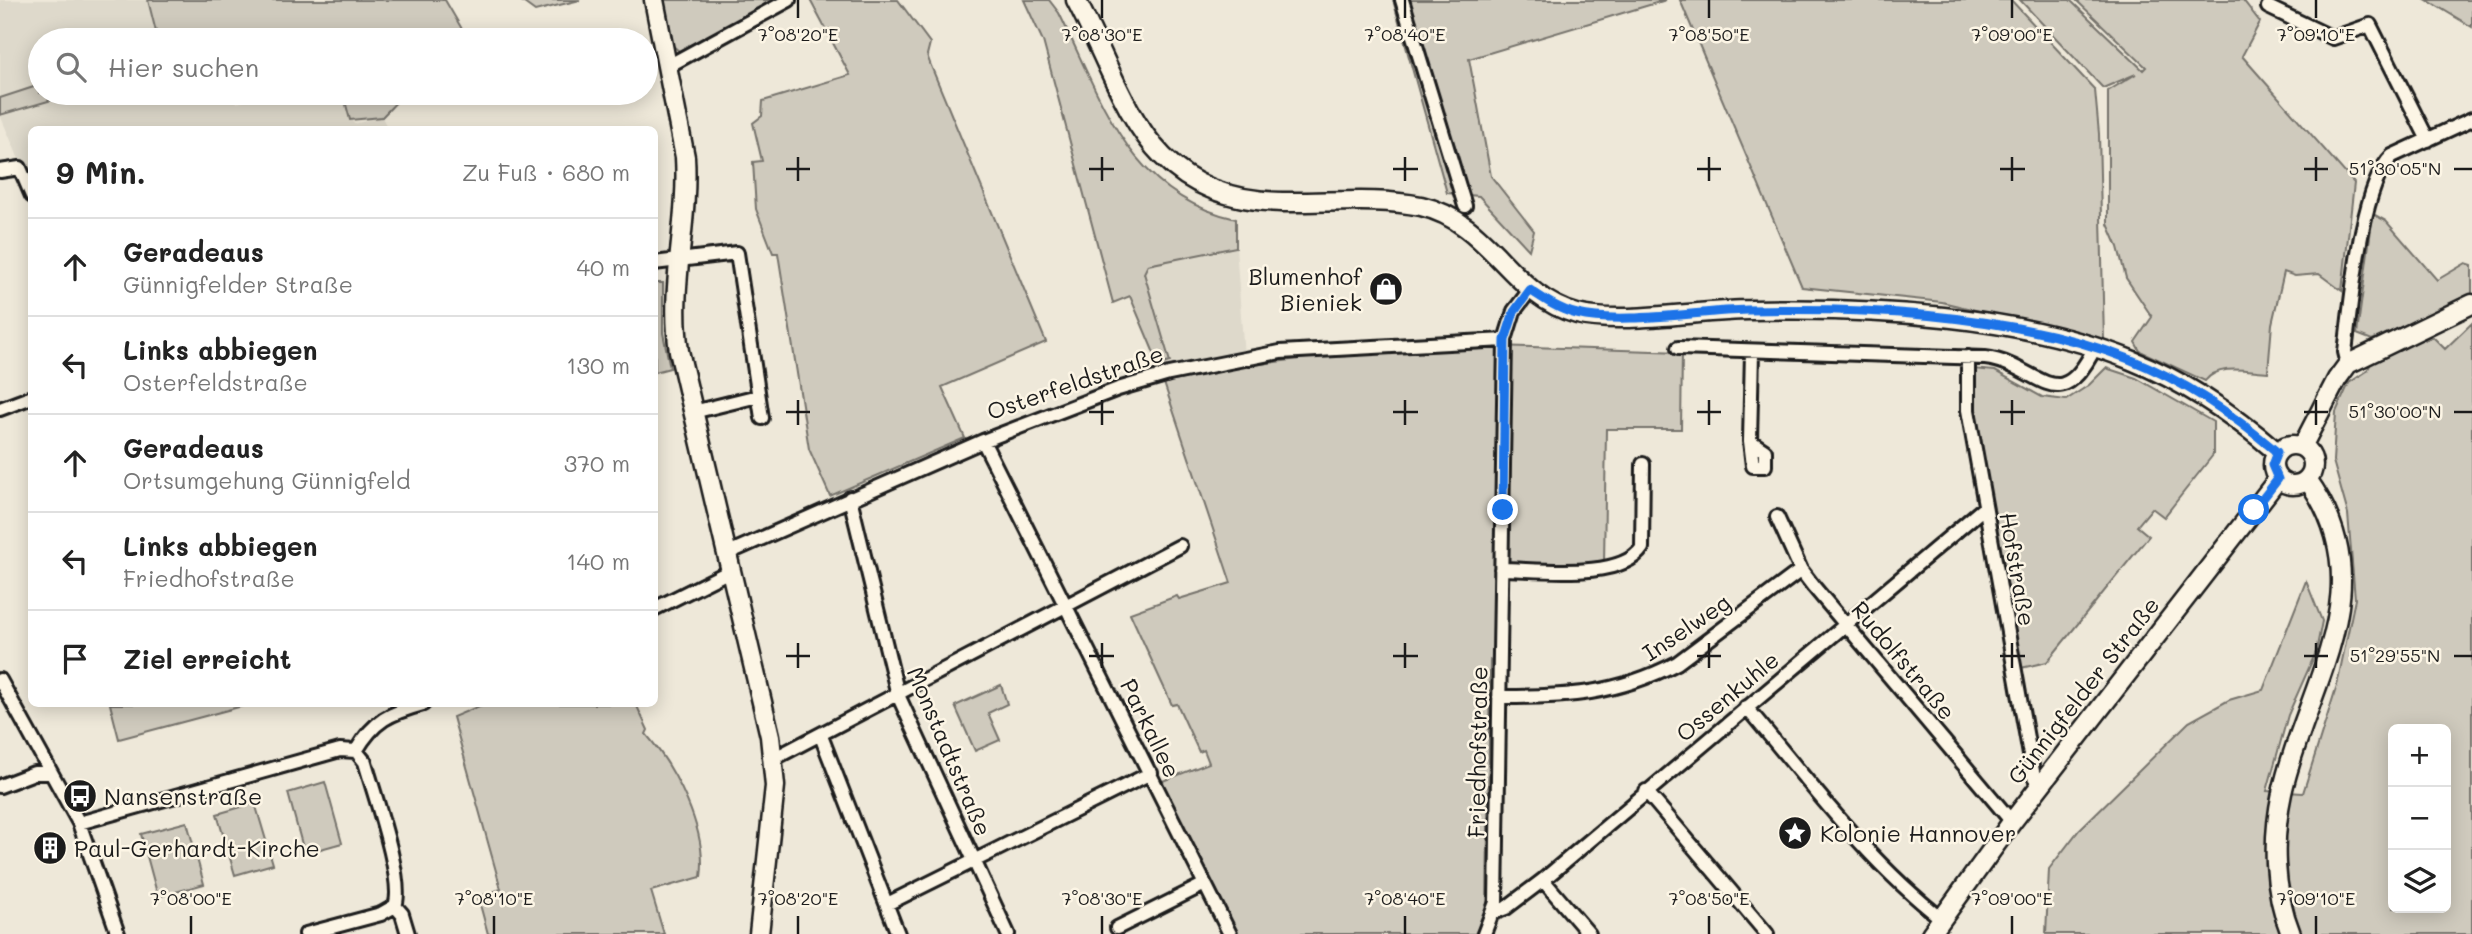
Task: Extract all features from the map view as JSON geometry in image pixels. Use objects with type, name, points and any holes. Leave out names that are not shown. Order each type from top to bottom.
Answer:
[{"type":"street","points":[[654,0],[681,125],[686,174],[674,319],[773,759],[773,813],[759,934]]},
{"type":"street","points":[[668,66],[789,0]]},
{"type":"street","points":[[1076,0],[1134,121],[1167,160],[1189,177],[1213,189],[1268,201],[1390,203],[1434,210],[1476,233],[1530,290],[1563,309],[1593,317],[1751,310],[1859,311],[2013,328],[2095,347],[2129,359],[2188,387],[2222,408],[2277,452]]},
{"type":"street","points":[[1402,0],[1465,206]]},
{"type":"street","points":[[2268,7],[2333,38],[2370,25],[2428,140]]},
{"type":"street","points":[[2348,364],[2345,352],[2347,336],[2375,180],[2382,165],[2392,156],[2472,119]]},
{"type":"street","points":[[0,171],[20,168],[28,187]]},
{"type":"street","points":[[658,262],[737,253],[762,418]]},
{"type":"street","name":"Friedhofstraße","points":[[1484,934],[1496,902],[1505,340],[1514,312],[1530,290]]},
{"type":"street","points":[[2302,447],[2337,379],[2348,364],[2472,304]]},
{"type":"street","name":"Osterfeldstraße","points":[[658,606],[728,562],[850,498],[984,441],[1118,389],[1237,359],[1307,350],[1505,340]]},
{"type":"street","points":[[1678,348],[1968,357],[2004,362],[2043,382],[2066,385],[2081,373],[2095,347]]},
{"type":"street","points":[[1749,441],[1752,351]]},
{"type":"street","name":"Hofstraße","points":[[1968,357],[1968,410],[2034,777],[2042,784]]},
{"type":"street","points":[[693,412],[758,396]]},
{"type":"street","points":[[0,409],[28,398]]},
{"type":"street","name":"Parkallee","points":[[984,441],[1230,934]]},
{"type":"street","points":[[2289,445],[2302,447],[2313,461],[2312,472],[2307,479],[2293,485],[2278,479],[2272,465],[2277,452],[2289,445]]},
{"type":"street","points":[[1501,569],[1604,570],[1638,553],[1642,548],[1643,464]]},
{"type":"street","name":"Günnigfelder Straße","points":[[1931,934],[2012,822],[2278,479]]},
{"type":"street","points":[[2291,934],[2278,890],[2276,822],[2282,791],[2331,650],[2340,612],[2337,545],[2321,500],[2307,479]]},
{"type":"street","name":"Monstadtstraße","points":[[850,498],[898,695],[1008,934]]},
{"type":"street","name":"Ossenkuhle","points":[[1493,913],[1506,908],[1543,880],[1985,507]]},
{"type":"street","name":"Rudolfstraße","points":[[1777,517],[1801,570],[2012,822]]},
{"type":"street","points":[[773,759],[1180,546]]},
{"type":"street","name":"Inselweg","points":[[1499,697],[1567,697],[1601,692],[1656,675],[1677,663],[1801,570]]},
{"type":"street","points":[[0,680],[44,755],[79,824],[118,934]]},
{"type":"street","points":[[356,751],[376,723],[394,712],[413,707]]},
{"type":"street","points":[[1746,707],[1886,871],[1901,887],[1942,919]]},
{"type":"street","points":[[821,736],[898,934]]},
{"type":"street","points":[[79,824],[340,750],[356,751],[365,761],[392,858],[397,885],[395,906],[402,914],[408,934]]},
{"type":"street","points":[[0,786],[34,773],[51,773]]},
{"type":"street","points":[[887,904],[1151,773]]},
{"type":"street","points":[[1646,791],[1767,934]]},
{"type":"street","points":[[1543,880],[1588,934]]},
{"type":"street","points":[[1117,928],[1205,884]]},
{"type":"street","points":[[306,934],[382,914],[395,906]]},
{"type":"shaded area","points":[[0,0],[148,0],[154,28],[28,28],[28,89],[0,98]]},
{"type":"shaded area","points":[[148,0],[445,0],[461,28],[155,28]]},
{"type":"shaded area","points":[[520,0],[580,0],[535,11]]},
{"type":"shaded area","points":[[664,0],[778,0],[680,52],[672,45]]},
{"type":"shaded area","points":[[810,0],[898,0],[930,43],[927,55],[931,66],[1046,342],[942,387],[965,438],[830,496],[809,449],[778,253],[773,253],[756,209],[753,162],[762,161],[753,123],[762,116],[763,101],[850,75]]},
{"type":"shaded area","points":[[1024,0],[1049,0],[1059,13],[1106,110],[1144,167],[1169,189],[1199,207],[1236,219],[1236,247],[1148,265],[1144,273],[1170,362],[1159,365],[1130,296],[1113,303],[1043,41]]},
{"type":"shaded area","points":[[1393,0],[1666,0],[1469,59],[1491,176],[1534,231],[1529,250],[1479,196],[1447,193]]},
{"type":"shaded area","points":[[1680,0],[2011,0],[2095,90],[2099,134],[2104,341],[1942,302],[1802,287]]},
{"type":"shaded area","points":[[2020,0],[2070,0],[2143,70],[2146,67],[2076,0],[2243,0],[2260,22],[2242,56],[2354,183],[2342,291],[2319,274],[2295,276],[2284,272],[2272,324],[2268,372],[2226,370],[2211,375],[2205,381],[2140,351],[2135,342],[2152,317],[2126,278],[2118,247],[2108,224],[2108,91],[2136,74],[2103,88]]},
{"type":"shaded area","points":[[2427,0],[2472,0],[2472,27]]},
{"type":"shaded area","points":[[28,89],[28,105],[35,105],[0,115],[0,98]]},
{"type":"shaded area","points":[[35,105],[347,105],[354,124],[382,117],[386,126],[28,126],[28,180],[0,115]]},
{"type":"shaded area","points":[[346,105],[394,105],[382,117],[350,120]]},
{"type":"shaded area","points":[[2373,214],[2386,221],[2437,280],[2466,263],[2472,265],[2472,293],[2461,301],[2372,340],[2357,334]]},
{"type":"shaded area","points":[[1236,247],[1244,356],[1180,370],[1170,362],[1144,273],[1148,265]]},
{"type":"shaded area","points":[[658,283],[663,283],[663,333],[670,368],[658,371]]},
{"type":"shaded area","points":[[2472,323],[2472,934],[2046,934],[2049,869],[2079,830],[2189,722],[2229,700],[2263,690],[2306,581],[2322,621],[2316,652],[2288,715],[2267,791],[2303,793],[2337,685],[2355,599],[2348,514],[2333,461],[2336,412],[2349,383],[2367,371],[2373,359],[2421,338],[2426,340],[2433,337],[2445,349]]},
{"type":"shaded area","points":[[1498,346],[1682,352],[1681,429],[1606,429],[1604,565],[1497,564],[1495,658],[1490,660],[1487,912],[1475,934],[1237,934],[1160,782],[1209,763],[1204,750],[1199,752],[1177,704],[1172,705],[1130,613],[1177,596],[1179,599],[1231,583],[1164,383],[1245,366],[1306,358]]},
{"type":"shaded area","points":[[2106,368],[2136,378],[2213,422],[2213,455],[2164,517],[2152,508],[2137,526],[2149,536],[2047,662],[2021,668],[1974,411],[1973,369],[1995,371],[2042,397],[2066,400],[2089,385]]},
{"type":"shaded area","points":[[1001,685],[1007,704],[988,713],[1000,740],[975,751],[955,706]]},
{"type":"shaded area","points":[[111,707],[239,707],[119,739]]},
{"type":"shaded area","points":[[477,707],[637,707],[648,730],[646,734],[668,764],[687,801],[702,859],[701,877],[651,891],[664,934],[488,934],[478,897],[501,889],[453,717]]},
{"type":"shaded area","points":[[325,782],[342,843],[310,852],[303,848],[288,793]]},
{"type":"shaded area","points":[[255,803],[273,864],[235,875],[217,814]]},
{"type":"shaded area","points":[[187,822],[204,884],[158,897],[141,834]]},
{"type":"place","name":"Blumenhof Bieniek","points":[[1386,289]]},
{"type":"place","name":"Nansenstraße","points":[[80,796]]},
{"type":"place","name":"Kolonie Hannover","points":[[1795,833]]},
{"type":"place","name":"Paul-Gerhardt-Kirche","points":[[50,848]]},
{"type":"route","points":[[1503,510],[1505,340],[1514,312],[1530,290],[1563,309],[1593,317],[1751,310],[1859,311],[2013,328],[2095,347],[2129,359],[2188,387],[2222,408],[2277,452],[2272,465],[2278,479],[2254,510]]}]
